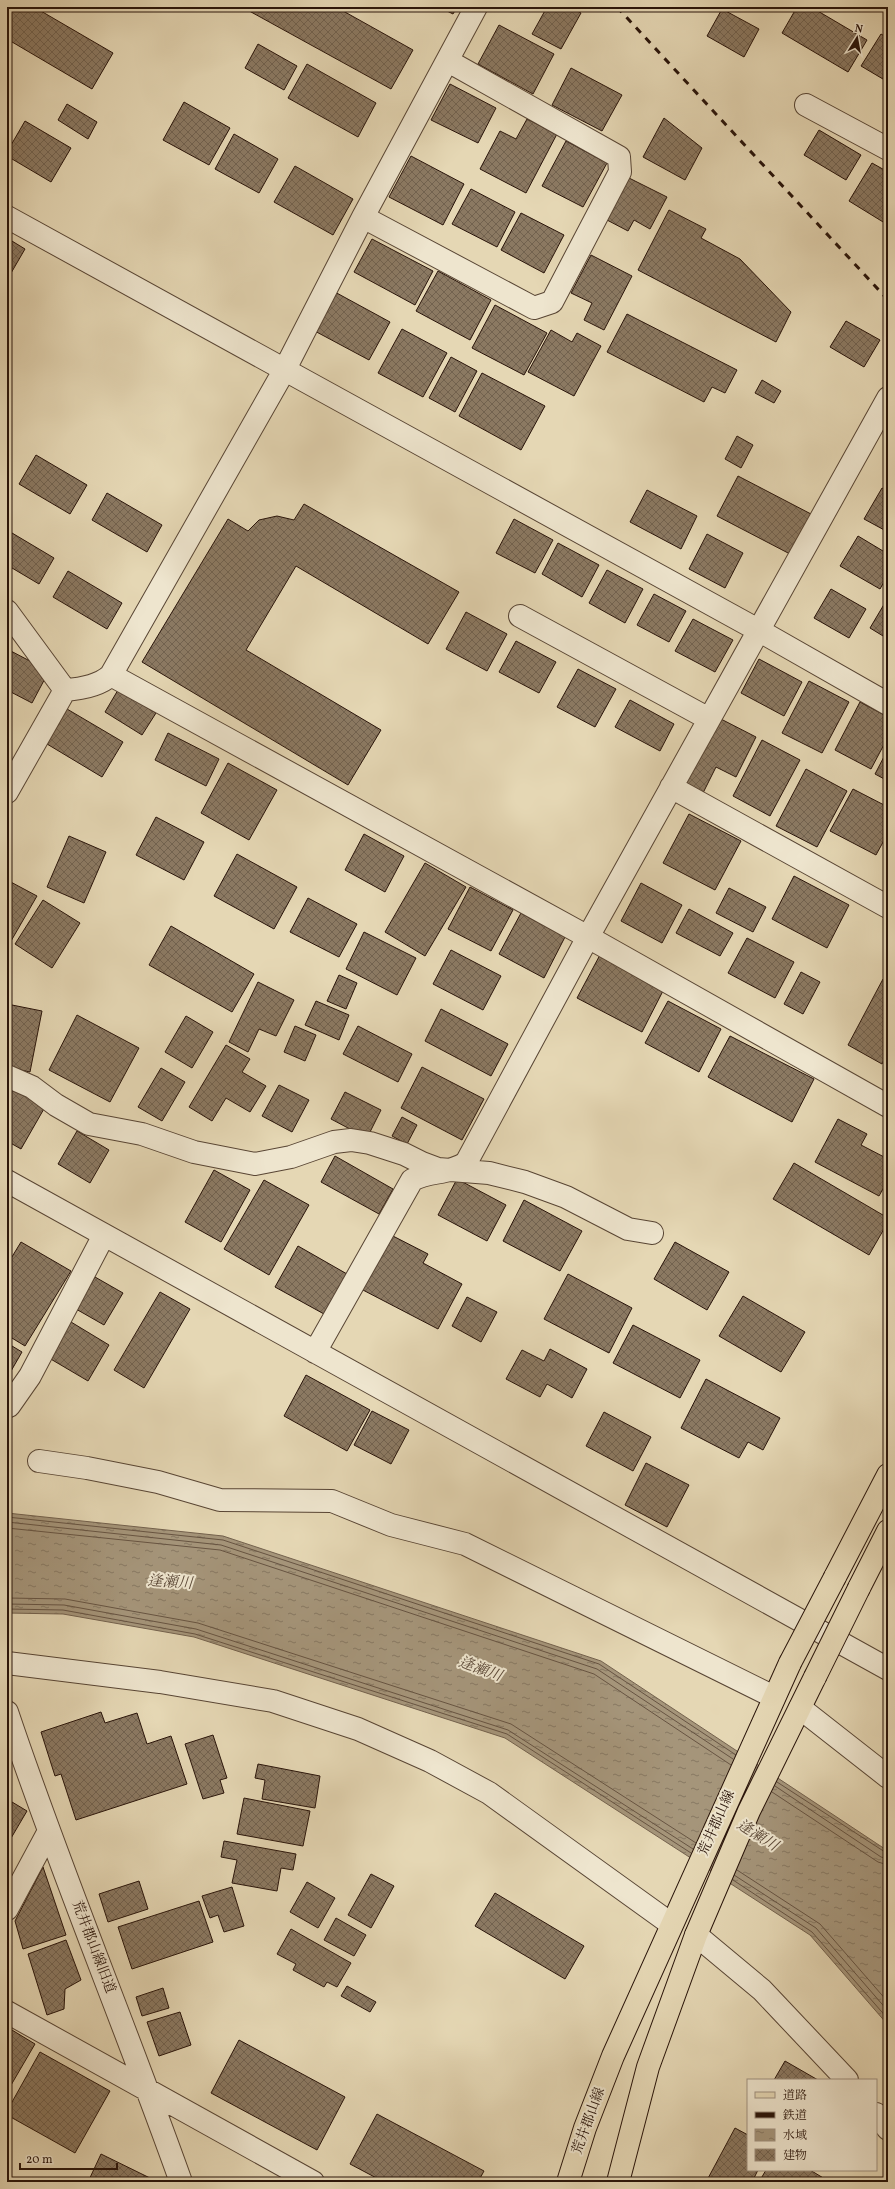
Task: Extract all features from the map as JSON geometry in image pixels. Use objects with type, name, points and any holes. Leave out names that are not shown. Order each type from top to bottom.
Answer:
[{"type":"main road","name":"荒井郡山線","points":[[568,2182],[585,2128],[613,2056],[770,1705],[790,1663],[888,1475]]},
{"type":"main road","name":"荒井郡山線","points":[[618,2182],[648,2067],[704,1914],[750,1811],[795,1717],[888,1531]]},
{"type":"street","points":[[64,690],[85,687],[106,679],[111,675],[285,369],[363,217],[476,7]]},
{"type":"street","points":[[363,217],[534,308],[552,302],[620,172],[619,157],[448,61]]},
{"type":"street","points":[[806,105],[888,149]]},
{"type":"street","points":[[7,217],[758,630],[888,704]]},
{"type":"street","points":[[315,1352],[412,1180],[422,1175],[455,1170],[466,1163],[588,937],[888,398]]},
{"type":"street","points":[[7,612],[64,690]]},
{"type":"street","points":[[520,616],[709,719]]},
{"type":"street","points":[[111,675],[588,937],[888,1106]]},
{"type":"street","points":[[7,792],[64,690]]},
{"type":"street","points":[[671,787],[888,908]]},
{"type":"street","points":[[7,1076],[32,1087],[56,1105],[89,1124],[142,1134],[177,1148],[239,1162],[255,1164],[275,1160],[334,1142],[351,1140],[370,1143],[404,1154],[438,1169],[489,1173],[525,1182],[566,1197],[628,1229],[652,1233]]},
{"type":"street","points":[[7,1181],[888,1669]]},
{"type":"street","points":[[7,1405],[9,1406],[30,1376],[104,1235]]},
{"type":"street","points":[[39,1462],[87,1468],[158,1482],[220,1500],[332,1501],[391,1525],[465,1544],[770,1705]]},
{"type":"street","points":[[7,1663],[160,1682],[273,1701],[358,1729],[430,1761],[489,1793],[672,1924]]},
{"type":"street","name":"荒井郡山線旧道","points":[[7,1712],[49,1831],[148,2089],[181,2182]]},
{"type":"street","points":[[795,1717],[888,1777]]},
{"type":"street","points":[[7,1909],[49,1831]]},
{"type":"street","points":[[696,1935],[762,1990],[846,2079]]},
{"type":"street","points":[[7,2012],[313,2182]]},
{"type":"street","points":[[877,2115],[888,2129]]},
{"type":"water","name":"逢瀬川","points":[[7,1513],[223,1536],[601,1661],[888,1851],[888,2025],[810,1935],[505,1738],[194,1637],[63,1614],[7,1613]]},
{"type":"building","points":[[7,7],[34,7],[113,53],[92,89],[7,39]]},
{"type":"building","points":[[242,7],[336,7],[413,50],[391,89]]},
{"type":"building","points":[[439,7],[457,7],[453,14]]},
{"type":"building","points":[[547,7],[570,7],[581,13],[561,49],[532,34]]},
{"type":"building","points":[[797,7],[811,7],[867,40],[848,72],[782,33]]},
{"type":"building","points":[[722,9],[759,29],[744,57],[707,36]]},
{"type":"building","points":[[499,25],[554,54],[533,94],[478,64]]},
{"type":"building","points":[[881,34],[888,38],[888,82],[861,66]]},
{"type":"building","points":[[258,44],[297,66],[284,90],[245,68]]},
{"type":"building","points":[[307,64],[376,103],[358,137],[288,98]]},
{"type":"building","points":[[571,68],[622,95],[602,131],[552,105]]},
{"type":"building","points":[[450,84],[496,108],[478,143],[431,120]]},
{"type":"building","points":[[184,102],[230,128],[209,165],[163,140]]},
{"type":"building","points":[[67,104],[97,122],[88,139],[58,120]]},
{"type":"building","points":[[664,118],[702,148],[685,180],[643,157]]},
{"type":"building","points":[[527,119],[557,134],[526,193],[480,169],[500,131],[516,139]]},
{"type":"building","points":[[25,121],[71,148],[51,182],[7,156],[7,152]]},
{"type":"building","points":[[819,130],[861,155],[846,180],[804,155]]},
{"type":"building","points":[[234,134],[278,159],[259,193],[215,169]]},
{"type":"building","points":[[566,141],[607,163],[583,207],[542,186]]},
{"type":"building","points":[[411,156],[464,184],[443,225],[389,197]]},
{"type":"building","points":[[872,163],[888,172],[888,225],[849,201]]},
{"type":"building","points":[[295,166],[353,199],[333,235],[274,202]]},
{"type":"building","points":[[629,178],[667,197],[650,229],[634,220],[628,231],[607,220]]},
{"type":"building","points":[[471,189],[515,212],[497,247],[452,224]]},
{"type":"building","points":[[669,210],[706,229],[701,238],[740,259],[791,312],[776,342],[638,270]]},
{"type":"building","points":[[521,213],[564,235],[544,273],[501,250]]},
{"type":"building","points":[[7,238],[25,249],[7,280]]},
{"type":"building","points":[[372,239],[433,271],[415,305],[354,272]]},
{"type":"building","points":[[591,255],[632,276],[604,330],[584,320],[592,303],[571,293]]},
{"type":"building","points":[[438,271],[491,300],[470,340],[416,311]]},
{"type":"building","points":[[333,291],[390,322],[369,360],[311,329]]},
{"type":"building","points":[[495,305],[547,333],[524,375],[472,348]]},
{"type":"building","points":[[627,314],[737,370],[725,393],[712,387],[704,402],[607,352]]},
{"type":"building","points":[[846,321],[880,340],[864,367],[830,347]]},
{"type":"building","points":[[402,329],[447,353],[423,397],[378,373]]},
{"type":"building","points":[[551,330],[572,342],[577,333],[601,346],[574,396],[528,372]]},
{"type":"building","points":[[451,357],[477,371],[455,412],[429,398]]},
{"type":"building","points":[[482,373],[545,406],[521,450],[459,416]]},
{"type":"building","points":[[762,380],[781,391],[774,403],[755,393]]},
{"type":"building","points":[[737,436],[753,445],[741,468],[725,459]]},
{"type":"building","points":[[36,455],[87,485],[70,514],[19,484]]},
{"type":"building","points":[[738,476],[811,514],[790,554],[717,516]]},
{"type":"building","points":[[882,488],[888,491],[888,532],[864,519]]},
{"type":"building","points":[[647,490],[697,516],[681,549],[630,522]]},
{"type":"building","points":[[107,493],[162,525],[147,552],[92,520]]},
{"type":"building","points":[[304,504],[459,592],[428,644],[296,566],[246,650],[381,730],[348,785],[142,662],[228,519],[248,531],[259,520],[277,516],[294,520]]},
{"type":"building","points":[[514,519],[553,540],[535,573],[496,553]]},
{"type":"building","points":[[7,530],[54,558],[39,584],[7,565]]},
{"type":"building","points":[[707,534],[743,553],[725,588],[689,569]]},
{"type":"building","points":[[858,536],[888,554],[888,575],[880,589],[840,566]]},
{"type":"building","points":[[558,543],[599,565],[582,597],[542,574]]},
{"type":"building","points":[[607,570],[643,589],[625,623],[589,603]]},
{"type":"building","points":[[68,571],[122,603],[107,629],[53,597]]},
{"type":"building","points":[[831,589],[866,609],[849,638],[814,618]]},
{"type":"building","points":[[654,594],[686,611],[669,642],[637,625]]},
{"type":"building","points":[[886,601],[888,602],[888,639],[870,628]]},
{"type":"building","points":[[466,612],[507,634],[487,671],[446,649]]},
{"type":"building","points":[[693,619],[733,640],[715,672],[675,651]]},
{"type":"building","points":[[516,641],[556,662],[539,693],[499,672]]},
{"type":"building","points":[[7,649],[49,671],[32,703],[7,690]]},
{"type":"building","points":[[759,659],[802,682],[784,716],[741,693]]},
{"type":"building","points":[[578,669],[616,689],[595,727],[557,707]]},
{"type":"building","points":[[809,681],[849,702],[822,753],[782,733]]},
{"type":"building","points":[[118,690],[156,713],[142,735],[105,712]]},
{"type":"building","points":[[630,700],[674,724],[660,751],[615,727]]},
{"type":"building","points":[[860,702],[888,717],[888,737],[871,769],[835,750]]},
{"type":"building","points":[[67,709],[123,742],[102,777],[47,744]]},
{"type":"building","points":[[717,717],[756,737],[736,777],[716,767],[703,793],[682,782]]},
{"type":"building","points":[[168,733],[219,759],[206,786],[155,760]]},
{"type":"building","points":[[762,740],[800,760],[770,816],[733,796]]},
{"type":"building","points":[[888,749],[888,781],[875,774]]},
{"type":"building","points":[[228,763],[277,790],[249,840],[201,813]]},
{"type":"building","points":[[806,769],[847,791],[817,847],[776,826]]},
{"type":"building","points":[[853,789],[888,807],[888,833],[876,855],[830,831]]},
{"type":"building","points":[[689,814],[741,841],[715,890],[663,863]]},
{"type":"building","points":[[156,817],[204,842],[184,880],[136,855]]},
{"type":"building","points":[[364,834],[404,856],[385,892],[345,870]]},
{"type":"building","points":[[69,836],[106,852],[84,903],[47,887]]},
{"type":"building","points":[[237,854],[297,887],[274,929],[214,896]]},
{"type":"building","points":[[425,863],[466,887],[425,956],[385,932]]},
{"type":"building","points":[[794,876],[849,905],[827,948],[772,919]]},
{"type":"building","points":[[7,880],[37,896],[7,948]]},
{"type":"building","points":[[641,883],[682,905],[662,943],[621,921]]},
{"type":"building","points":[[470,887],[513,910],[491,951],[448,929]]},
{"type":"building","points":[[729,888],[766,907],[753,932],[716,913]]},
{"type":"building","points":[[308,898],[357,924],[339,957],[290,932]]},
{"type":"building","points":[[43,900],[80,923],[52,968],[15,944]]},
{"type":"building","points":[[689,909],[733,933],[720,956],[676,933]]},
{"type":"building","points":[[521,913],[565,937],[544,978],[499,954]]},
{"type":"building","points":[[171,926],[254,974],[232,1012],[149,965]]},
{"type":"building","points":[[364,932],[416,958],[397,995],[346,969]]},
{"type":"building","points":[[747,938],[794,962],[775,998],[728,973]]},
{"type":"building","points":[[451,950],[501,976],[483,1010],[433,984]]},
{"type":"building","points":[[601,953],[665,987],[642,1032],[577,998]]},
{"type":"building","points":[[801,972],[820,982],[803,1014],[784,1004]]},
{"type":"building","points":[[339,975],[357,983],[346,1009],[327,1001]]},
{"type":"building","points":[[883,979],[888,982],[888,1053],[882,1064],[848,1045]]},
{"type":"building","points":[[258,982],[294,1000],[276,1036],[259,1029],[248,1052],[229,1042]]},
{"type":"building","points":[[316,1001],[349,1015],[339,1040],[305,1025]]},
{"type":"building","points":[[668,1001],[721,1029],[699,1072],[645,1043]]},
{"type":"building","points":[[7,1004],[42,1011],[30,1072],[7,1067]]},
{"type":"building","points":[[441,1009],[508,1044],[491,1076],[425,1041]]},
{"type":"building","points":[[77,1015],[139,1048],[110,1102],[49,1070]]},
{"type":"building","points":[[186,1016],[213,1032],[192,1068],[165,1052]]},
{"type":"building","points":[[295,1026],[316,1035],[305,1061],[284,1052]]},
{"type":"building","points":[[358,1026],[412,1054],[398,1082],[343,1054]]},
{"type":"building","points":[[730,1036],[814,1079],[792,1122],[708,1077]]},
{"type":"building","points":[[226,1045],[250,1059],[242,1072],[266,1086],[250,1112],[226,1098],[212,1121],[189,1107]]},
{"type":"building","points":[[422,1067],[484,1099],[462,1140],[401,1108]]},
{"type":"building","points":[[161,1068],[185,1082],[162,1121],[138,1107]]},
{"type":"building","points":[[7,1085],[45,1107],[21,1149],[7,1141]]},
{"type":"building","points":[[279,1085],[309,1100],[292,1132],[262,1116]]},
{"type":"building","points":[[345,1092],[381,1110],[367,1138],[331,1119]]},
{"type":"building","points":[[402,1117],[417,1125],[407,1144],[392,1136]]},
{"type":"building","points":[[838,1119],[867,1134],[861,1145],[888,1159],[888,1180],[879,1196],[815,1162]]},
{"type":"building","points":[[77,1131],[109,1150],[90,1183],[58,1164]]},
{"type":"building","points":[[335,1156],[393,1189],[379,1214],[321,1182]]},
{"type":"building","points":[[794,1163],[888,1218],[888,1222],[869,1255],[773,1199]]},
{"type":"building","points":[[214,1170],[250,1190],[221,1242],[185,1222]]},
{"type":"building","points":[[457,1179],[506,1205],[487,1241],[438,1215]]},
{"type":"building","points":[[264,1180],[309,1205],[269,1275],[224,1249]]},
{"type":"building","points":[[524,1200],[582,1231],[560,1271],[503,1241]]},
{"type":"building","points":[[389,1234],[428,1254],[423,1263],[462,1284],[438,1329],[361,1289]]},
{"type":"building","points":[[21,1242],[71,1271],[25,1346],[7,1335],[7,1265]]},
{"type":"building","points":[[675,1242],[729,1272],[707,1310],[654,1279]]},
{"type":"building","points":[[298,1246],[347,1274],[324,1314],[275,1287]]},
{"type":"building","points":[[568,1274],[632,1308],[609,1353],[544,1319]]},
{"type":"building","points":[[95,1277],[123,1293],[104,1325],[76,1309]]},
{"type":"building","points":[[160,1292],[190,1309],[144,1388],[114,1370]]},
{"type":"building","points":[[743,1296],[805,1332],[781,1372],[719,1336]]},
{"type":"building","points":[[467,1297],[497,1312],[481,1342],[452,1326]]},
{"type":"building","points":[[71,1322],[109,1345],[88,1381],[49,1358]]},
{"type":"building","points":[[633,1325],[700,1360],[680,1398],[613,1363]]},
{"type":"building","points":[[7,1343],[22,1352],[7,1378]]},
{"type":"building","points":[[550,1349],[587,1369],[572,1398],[547,1384],[540,1397],[506,1379],[522,1350],[544,1361]]},
{"type":"building","points":[[306,1375],[370,1410],[347,1451],[284,1416]]},
{"type":"building","points":[[706,1379],[780,1418],[763,1450],[748,1442],[739,1458],[681,1428]]},
{"type":"building","points":[[372,1411],[409,1430],[391,1464],[354,1445]]},
{"type":"building","points":[[604,1412],[651,1437],[633,1471],[586,1446]]},
{"type":"building","points":[[646,1463],[689,1485],[667,1527],[625,1505]]},
{"type":"building","points":[[101,1712],[105,1723],[137,1713],[147,1744],[171,1736],[187,1784],[76,1820],[61,1774],[55,1776],[41,1732]]},
{"type":"building","points":[[213,1735],[227,1778],[220,1780],[224,1793],[203,1799],[185,1744]]},
{"type":"building","points":[[258,1764],[320,1776],[315,1808],[262,1799],[265,1780],[255,1778]]},
{"type":"building","points":[[244,1798],[310,1811],[303,1846],[237,1834]]},
{"type":"building","points":[[7,1799],[27,1811],[7,1845]]},
{"type":"building","points":[[224,1841],[296,1854],[293,1870],[281,1868],[277,1891],[232,1883],[237,1860],[221,1857]]},
{"type":"building","points":[[43,1867],[66,1935],[23,1949],[15,1921]]},
{"type":"building","points":[[371,1874],[394,1886],[371,1928],[348,1915]]},
{"type":"building","points":[[139,1881],[148,1909],[108,1922],[99,1894]]},
{"type":"building","points":[[307,1882],[335,1898],[318,1928],[290,1912]]},
{"type":"building","points":[[232,1887],[244,1926],[224,1932],[218,1915],[210,1918],[202,1896]]},
{"type":"building","points":[[495,1893],[584,1946],[565,1979],[475,1926]]},
{"type":"building","points":[[199,1901],[213,1942],[132,1969],[118,1927]]},
{"type":"building","points":[[336,1918],[366,1935],[354,1956],[324,1940]]},
{"type":"building","points":[[291,1929],[351,1963],[337,1987],[327,1982],[324,1987],[293,1970],[296,1964],[277,1954]]},
{"type":"building","points":[[66,1940],[81,1980],[65,1989],[64,2009],[47,2015],[28,1954]]},
{"type":"building","points":[[347,1986],[376,2002],[370,2012],[341,1996]]},
{"type":"building","points":[[163,1988],[169,2008],[142,2016],[136,1997]]},
{"type":"building","points":[[180,2012],[191,2045],[159,2056],[147,2022]]},
{"type":"building","points":[[7,2027],[35,2044],[7,2092]]},
{"type":"building","points":[[239,2040],[345,2097],[317,2150],[211,2093]]},
{"type":"building","points":[[40,2052],[110,2091],[75,2153],[7,2115],[7,2111]]},
{"type":"building","points":[[785,2061],[816,2079],[775,2079]]},
{"type":"building","points":[[377,2114],[484,2171],[478,2182],[384,2182],[350,2164]]},
{"type":"building","points":[[735,2128],[747,2134],[747,2171],[758,2171],[752,2182],[706,2182]]},
{"type":"building","points":[[101,2154],[152,2179],[151,2182],[88,2182]]},
{"type":"building","points":[[765,2171],[812,2171],[830,2182],[759,2182]]},
{"type":"railway","points":[[617,7],[888,300]]}]
